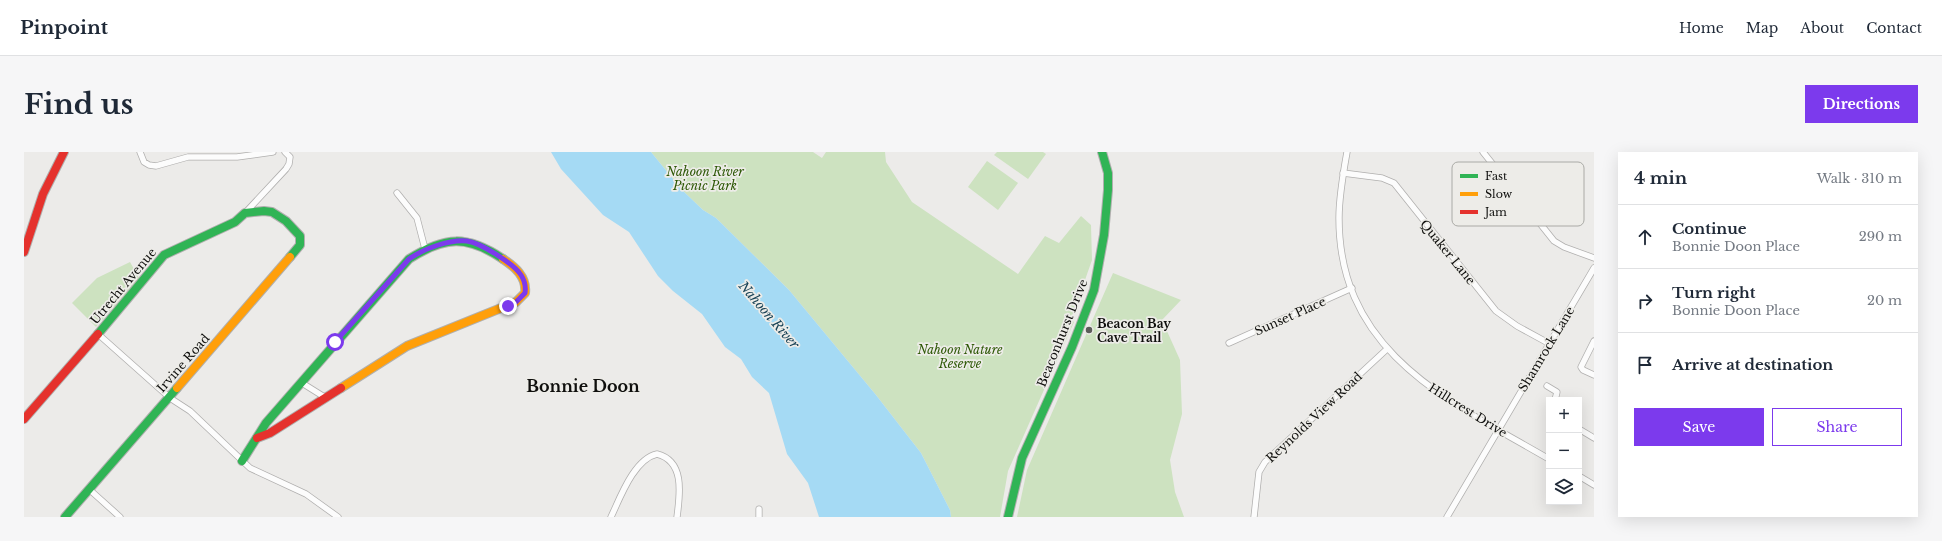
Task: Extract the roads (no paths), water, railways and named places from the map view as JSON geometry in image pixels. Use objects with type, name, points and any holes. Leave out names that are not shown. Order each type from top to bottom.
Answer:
[{"type":"street","points":[[24,252],[43,194],[64,152]]},
{"type":"street","points":[[140,152],[144,162],[153,166],[188,158],[237,157],[274,152]]},
{"type":"street","points":[[245,213],[286,169],[289,164],[290,157],[285,152]]},
{"type":"street","name":"Beaconhurst Drive","points":[[1008,517],[1022,458],[1072,347],[1094,290],[1104,235],[1108,190],[1108,173],[1102,152]]},
{"type":"street","name":"Hillcrest Drive","points":[[1347,152],[1339,219],[1344,262],[1352,288],[1369,322],[1386,349],[1434,391],[1546,457]]},
{"type":"street","points":[[1483,152],[1491,162]]},
{"type":"street","name":"Quaker Lane","points":[[1344,173],[1382,178],[1394,183],[1496,311],[1517,326],[1550,344]]},
{"type":"street","points":[[397,193],[417,218],[425,249]]},
{"type":"street","name":"Irvine Road","points":[[65,517],[170,398],[300,246],[300,236],[287,223],[269,211],[245,213]]},
{"type":"street","name":"Utrecht Avenue","points":[[24,419],[164,255],[235,222],[245,213]]},
{"type":"street","points":[[1542,226],[1554,241],[1564,247],[1594,258]]},
{"type":"street","points":[[242,461],[266,423],[409,259],[425,249],[461,241],[478,245],[520,274],[524,280],[525,293],[516,302],[407,346],[270,433],[257,438]]},
{"type":"street","name":"Shamrock Lane","points":[[1498,430],[1594,268]]},
{"type":"street","name":"Sunset Place","points":[[1229,343],[1352,288]]},
{"type":"street","points":[[98,334],[170,398],[190,411],[242,461],[256,472],[313,498],[338,517]]},
{"type":"street","points":[[1594,341],[1581,366],[1583,370],[1594,375]]},
{"type":"street","name":"Reynolds View Road","points":[[1254,517],[1260,472],[1265,462],[1386,349]]},
{"type":"street","points":[[302,383],[326,398]]},
{"type":"street","points":[[1547,386],[1557,392],[1556,397]]},
{"type":"street","points":[[1449,517],[1498,430]]},
{"type":"street","points":[[1582,431],[1594,438]]},
{"type":"street","points":[[611,517],[634,472],[644,461],[657,454],[669,458],[677,470],[679,482],[677,517]]},
{"type":"street","points":[[1582,478],[1594,485]]},
{"type":"street","points":[[90,490],[120,517]]},
{"type":"street","points":[[759,509],[759,517]]},
{"type":"water","name":"Nahoon River","points":[[551,152],[651,152],[682,190],[703,210],[716,218],[789,290],[876,395],[921,453],[950,510],[951,517],[819,517],[808,483],[787,454],[769,393],[752,377],[741,359],[725,347],[702,314],[673,291],[658,276],[629,232],[603,215],[561,169]]},
{"type":"place","name":"Beacon Bay Cave Trail","points":[[1089,330]]},
{"type":"district","name":"Bonnie Doon","points":[[583,386]]},
{"type":"park label","name":"Nahoon River Picnic Park","points":[[705,178]]},
{"type":"park label","name":"Nahoon Nature Reserve","points":[[960,356]]}]
